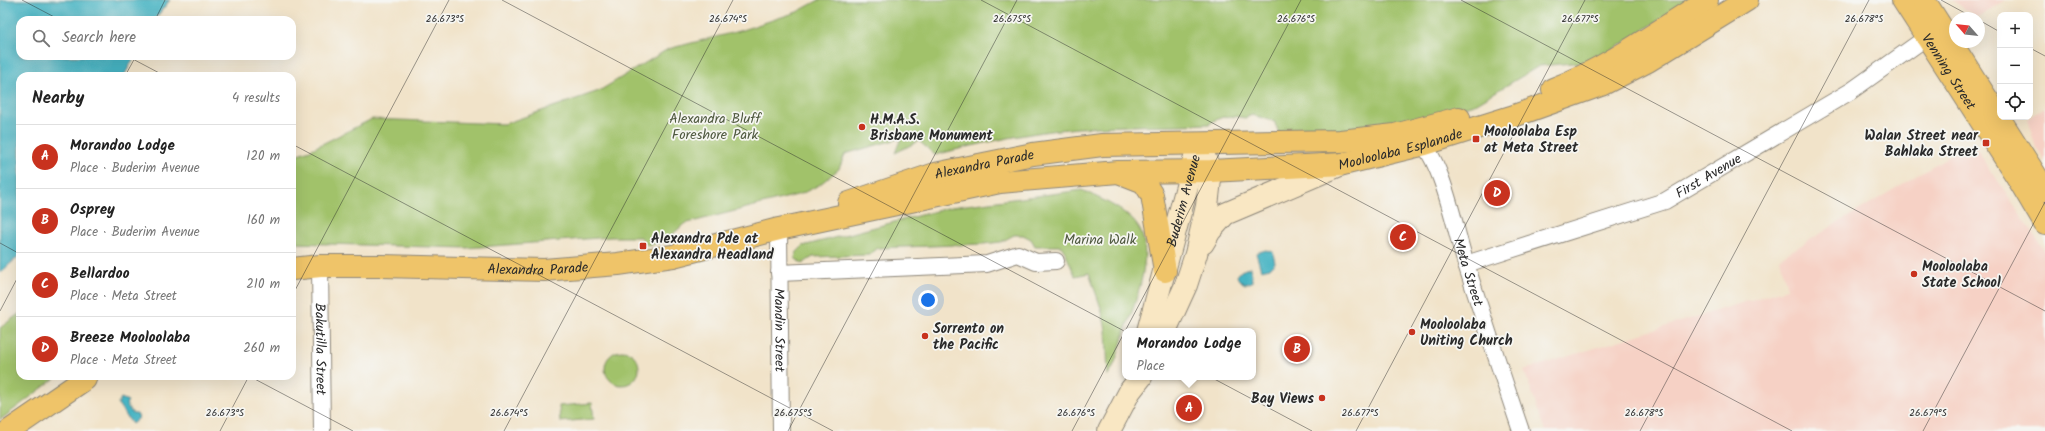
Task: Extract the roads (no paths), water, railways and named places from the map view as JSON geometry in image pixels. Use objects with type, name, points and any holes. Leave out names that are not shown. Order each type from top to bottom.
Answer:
[{"type":"main road","name":"Mooloolaba Esplanade","points":[[1198,145],[1340,142],[1395,136],[1501,107],[1555,88],[1586,74],[1707,0]]},
{"type":"main road","name":"Mooloolaba Esplanade","points":[[1201,171],[1343,164],[1425,144],[1562,99],[1617,78],[1648,61],[1747,0]]},
{"type":"main road","name":"Venning Street","points":[[1903,0],[2016,175],[2045,224]]},
{"type":"main road","name":"Venning Street","points":[[1924,0],[2045,190]]},
{"type":"main road","name":"Alexandra Parade","points":[[779,229],[808,220],[838,206],[935,174],[1033,154],[1102,145],[1198,145]]},
{"type":"main road","name":"Buderim Avenue","points":[[1166,328],[1186,286],[1196,254],[1207,206],[1198,145]]},
{"type":"main road","points":[[1196,254],[1210,231],[1225,214],[1343,164]]},
{"type":"main road","name":"Buderim Avenue","points":[[1149,328],[1165,271],[1201,171]]},
{"type":"main road","name":"Alexandra Parade","points":[[296,268],[320,266],[544,270],[577,268],[673,256],[779,229],[1000,182],[1118,172],[1201,171]]},
{"type":"main road","points":[[1118,172],[1144,182],[1152,195],[1165,271]]},
{"type":"main road","points":[[9,431],[84,380]]},
{"type":"main road","points":[[26,431],[85,380]]},
{"type":"main road","points":[[1109,431],[1134,382]]},
{"type":"street","name":"First Avenue","points":[[1466,264],[1665,201],[1852,91],[1927,37]]},
{"type":"street","points":[[1395,136],[1417,138],[1425,144]]},
{"type":"street","name":"Meta Street","points":[[1425,144],[1440,177],[1466,264],[1521,431]]},
{"type":"street","name":"Mandin Street","points":[[779,229],[778,273],[781,431]]},
{"type":"street","points":[[778,273],[987,264],[1018,254],[1036,262],[1056,261]]},
{"type":"street","name":"Bakutilla Street","points":[[320,266],[322,431]]},
{"type":"water","points":[[0,0],[170,0],[157,16],[16,16],[16,60],[133,60],[126,72],[16,72],[16,259],[0,273]]},
{"type":"water","points":[[1266,250],[1273,252],[1275,263],[1270,268],[1261,270],[1256,253]]},
{"type":"water","points":[[1251,267],[1252,282],[1245,284],[1239,280],[1237,276],[1241,271]]},
{"type":"water","points":[[121,398],[128,401],[126,404],[133,414],[137,414],[139,418],[132,424],[118,404]]},
{"type":"place","name":"H.M.A.S. Brisbane Monument","points":[[862,127]]},
{"type":"place","name":"Mooloolaba Esp at Meta Street","points":[[1476,139]]},
{"type":"place","name":"Walan Street near Bahlaka Street","points":[[1986,143]]},
{"type":"place","name":"Breeze Mooloolaba","points":[[1497,193]]},
{"type":"place","name":"Bellardoo","points":[[1403,237]]},
{"type":"place","name":"Alexandra Pde at Alexandra Headland","points":[[643,246]]},
{"type":"place","name":"Mooloolaba State School","points":[[1914,274]]},
{"type":"place","name":"Mooloolaba Uniting Church","points":[[1412,332]]},
{"type":"place","name":"Sorrento on the Pacific","points":[[925,336]]},
{"type":"place","name":"Osprey","points":[[1297,349]]},
{"type":"place","name":"Bay Views","points":[[1322,398]]},
{"type":"place","name":"Morandoo Lodge","points":[[1189,408]]},
{"type":"park label","name":"Alexandra Bluff Foreshore Park","points":[[715,126]]},
{"type":"park label","name":"Marina Walk","points":[[1100,239]]}]
